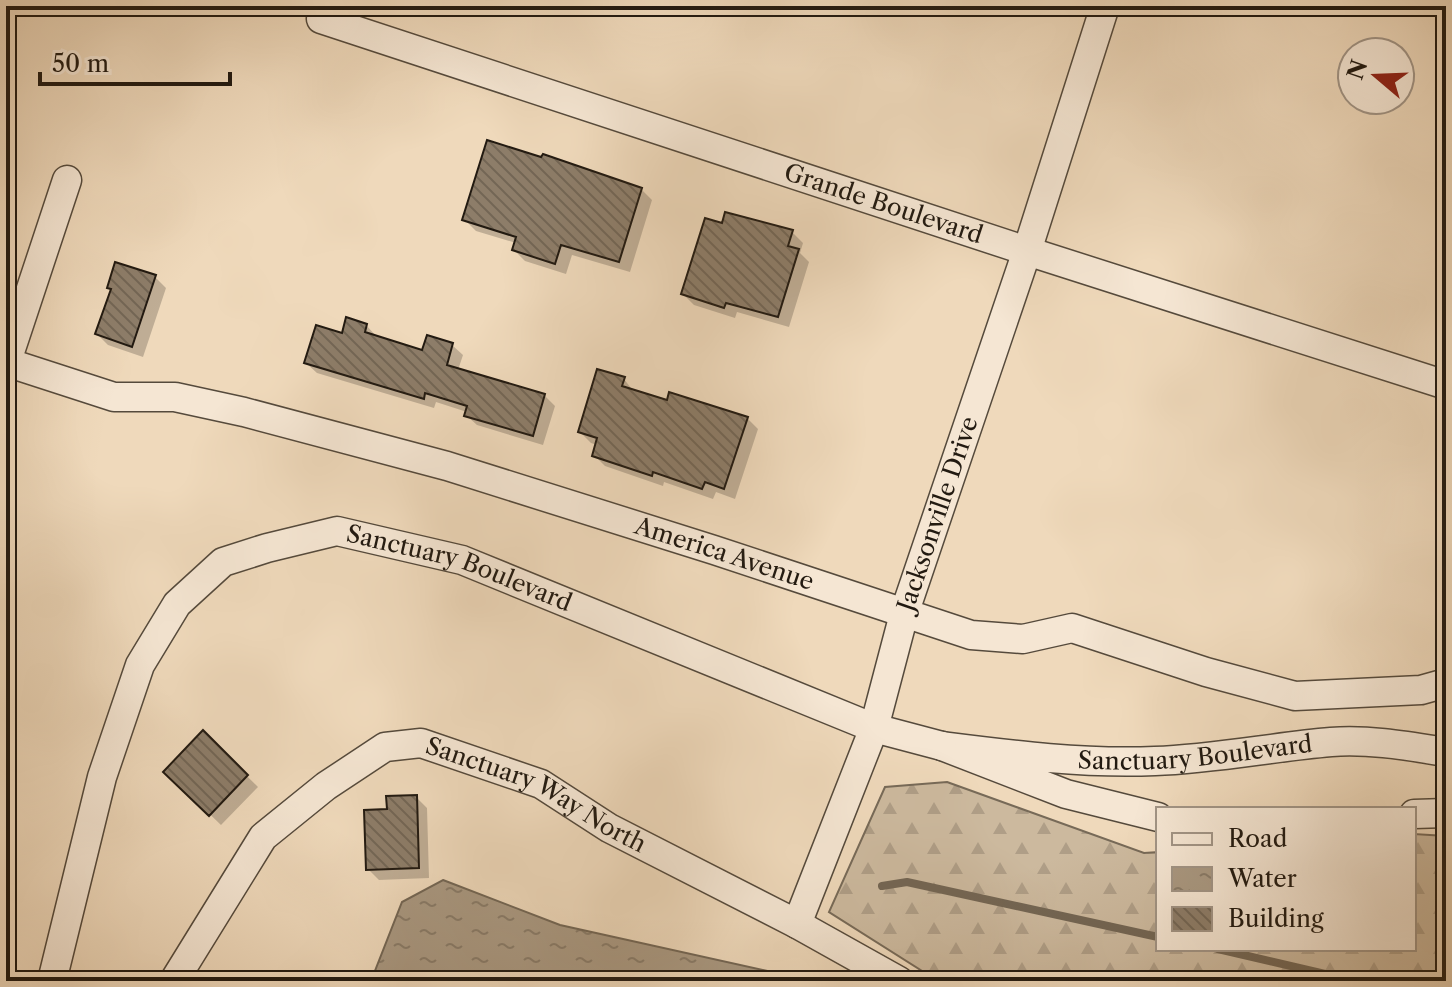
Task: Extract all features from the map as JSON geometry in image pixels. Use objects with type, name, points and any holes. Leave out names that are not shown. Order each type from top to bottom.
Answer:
[{"type":"street","name":"Jacksonville Drive","points":[[797,924],[874,728],[904,614],[1027,251],[1105,6]]},
{"type":"street","name":"Grande Boulevard","points":[[321,19],[1446,385]]},
{"type":"street","points":[[6,363],[67,180]]},
{"type":"street","name":"America Avenue","points":[[6,363],[114,397],[175,397],[244,412],[447,466],[971,635],[1023,639],[1072,628],[1206,672],[1295,696],[1421,690],[1446,683]]},
{"type":"street","name":"Sanctuary Boulevard","points":[[52,981],[102,777],[140,665],[177,604],[223,562],[337,531],[462,560],[874,728],[942,746],[1066,794],[1156,816]]},
{"type":"street","name":"Sanctuary Boulevard","points":[[942,746],[1052,760],[1096,761],[1237,756],[1333,742],[1392,743],[1446,752]]},
{"type":"street","name":"Sanctuary Way North","points":[[174,981],[263,837],[326,786],[385,747],[421,743],[541,784],[609,828],[797,924]]},
{"type":"street","points":[[1416,814],[1446,813]]},
{"type":"street","points":[[797,924],[892,976]]},
{"type":"green space","points":[[947,782],[1144,853],[1156,852],[1156,951],[1416,951],[1416,834],[1446,836],[1446,981],[938,981],[829,912],[885,787]]},
{"type":"water","points":[[443,880],[560,925],[803,981],[371,981],[402,902]]},
{"type":"building","points":[[487,140],[541,157],[543,154],[642,188],[619,262],[561,245],[555,264],[512,250],[516,237],[462,220]]},
{"type":"building","points":[[725,212],[793,230],[788,246],[799,249],[778,317],[726,303],[724,308],[681,294],[705,218],[722,223]]},
{"type":"building","points":[[115,262],[156,275],[132,347],[95,334],[111,289],[107,288]]},
{"type":"building","points":[[346,317],[367,324],[365,332],[422,350],[427,335],[453,343],[447,365],[545,394],[533,436],[464,416],[467,406],[425,393],[424,399],[304,363],[316,325],[342,333]]},
{"type":"building","points":[[597,369],[625,377],[622,386],[667,400],[669,392],[748,417],[724,489],[705,482],[702,489],[592,456],[597,438],[578,432]]},
{"type":"building","points":[[203,730],[248,775],[209,816],[163,772]]},
{"type":"building","points":[[417,795],[419,868],[366,870],[364,810],[387,809],[386,796]]},
{"type":"waterway","points":[[882,886],[907,882],[1156,937]]},
{"type":"waterway","points":[[1227,951],[1355,981]]}]
